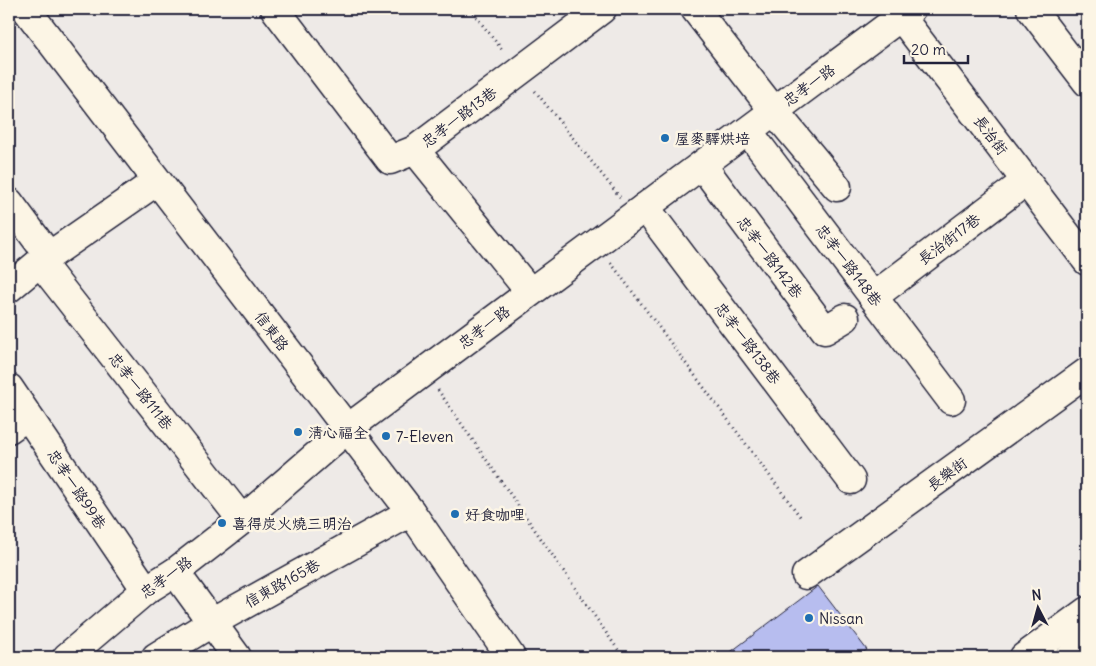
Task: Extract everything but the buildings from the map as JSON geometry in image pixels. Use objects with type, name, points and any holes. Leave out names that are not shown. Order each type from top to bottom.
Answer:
[{"type":"street","name":"信東路","points":[[26,9],[411,512],[512,657]]},
{"type":"street","points":[[275,9],[390,160],[415,150]]},
{"type":"street","name":"忠孝一路13巷","points":[[530,292],[415,150],[601,9]]},
{"type":"street","points":[[695,9],[774,111],[837,187]]},
{"type":"street","points":[[1032,9],[1087,82]]},
{"type":"street","name":"忠孝一路","points":[[67,657],[146,590],[175,572],[242,520],[347,429],[748,131],[903,11]]},
{"type":"street","name":"長治街","points":[[903,11],[1026,181],[1087,261]]},
{"type":"street","name":"忠孝一路148巷","points":[[748,131],[951,400]]},
{"type":"street","name":"忠孝一路142巷","points":[[702,165],[825,330],[845,318]]},
{"type":"street","points":[[9,288],[44,259],[157,181]]},
{"type":"street","name":"長治街17巷","points":[[873,297],[1026,181]]},
{"type":"street","name":"忠孝一路111巷","points":[[9,202],[44,259],[242,520]]},
{"type":"street","name":"忠孝一路138巷","points":[[640,211],[851,480]]},
{"type":"street","name":"長樂街","points":[[806,575],[1087,372]]},
{"type":"street","name":"忠孝一路99巷","points":[[9,388],[18,423],[146,590]]},
{"type":"street","name":"信東路165巷","points":[[156,657],[211,623],[411,512]]},
{"type":"street","points":[[175,572],[237,657]]},
{"type":"street","points":[[1024,657],[1087,611]]},
{"type":"street","points":[[1070,657],[1087,645]]},
{"type":"path","points":[[470,9],[519,71],[640,211]]},
{"type":"path","points":[[596,243],[802,519]]},
{"type":"path","points":[[424,371],[622,657]]},
{"type":"place","name":"屋麥驛烘培","points":[[665,138]]},
{"type":"place","name":"清心福全","points":[[298,432]]},
{"type":"place","name":"7-Eleven","points":[[386,436]]},
{"type":"place","name":"好食咖哩","points":[[455,514]]},
{"type":"place","name":"喜得炭火燒三明治","points":[[222,523]]},
{"type":"place","name":"Nissan","points":[[809,618]]}]
